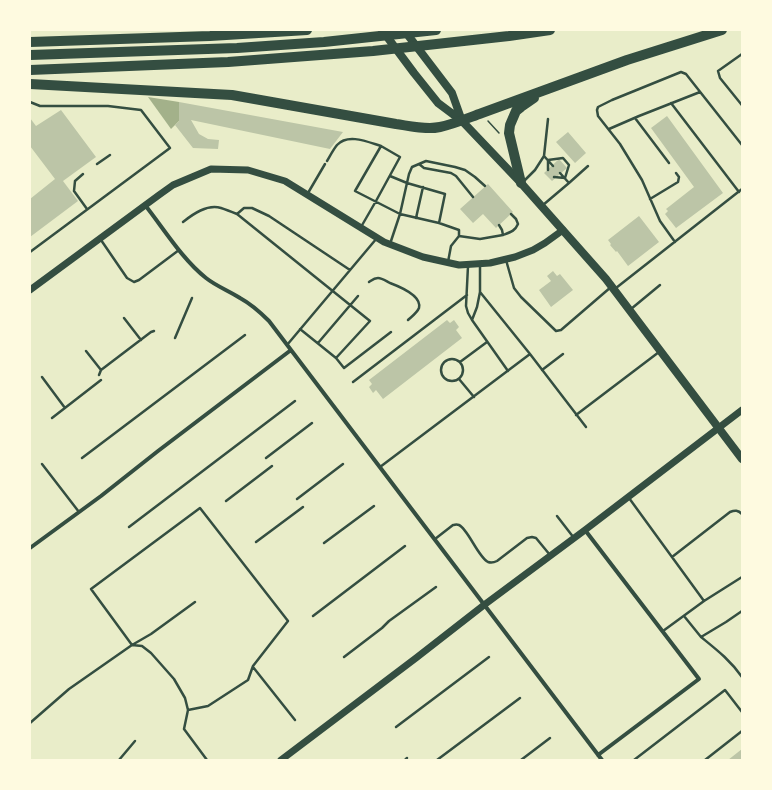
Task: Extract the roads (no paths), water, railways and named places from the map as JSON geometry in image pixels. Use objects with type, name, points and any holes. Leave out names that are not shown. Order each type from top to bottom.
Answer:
[{"type":"highway","points":[[30,42],[210,36],[307,30]]},
{"type":"highway","points":[[30,55],[237,48],[324,42],[436,30]]},
{"type":"highway","points":[[30,70],[228,62],[373,50],[509,36],[550,30]]},
{"type":"highway","points":[[30,84],[232,95],[396,124],[419,127],[439,127],[462,121],[553,86],[627,60],[722,30]]},
{"type":"highway","points":[[522,183],[509,134],[510,125],[516,111],[553,86]]},
{"type":"main road","points":[[382,30],[438,103],[462,121],[522,183],[613,288],[742,459]]},
{"type":"main road","points":[[404,30],[452,93],[462,121]]},
{"type":"street","points":[[30,290],[173,185],[211,169],[248,170],[285,181],[389,244],[423,257],[459,264],[490,263],[506,259],[533,250],[563,230]]},
{"type":"street","points":[[145,205],[194,268],[207,279],[242,298],[269,321],[602,760]]},
{"type":"street","points":[[30,548],[79,513],[291,350]]},
{"type":"street","points":[[281,760],[742,410]]},
{"type":"street","points":[[585,530],[699,679],[598,755]]},
{"type":"lane","points":[[742,54],[718,71],[720,78],[742,105]]},
{"type":"lane","points":[[675,242],[660,221],[640,177],[620,144],[598,116],[598,107],[681,72],[686,74],[742,145]]},
{"type":"lane","points":[[609,129],[700,92]]},
{"type":"lane","points":[[30,102],[40,106],[108,106],[141,110],[170,148],[30,252]]},
{"type":"lane","points":[[672,103],[739,192]]},
{"type":"lane","points":[[635,118],[669,163]]},
{"type":"lane","points":[[522,183],[535,170],[544,156],[548,119]]},
{"type":"lane","points":[[307,194],[337,145],[345,139],[356,139],[370,142],[381,146],[400,157],[361,228]]},
{"type":"lane","points":[[381,146],[355,191],[400,214],[439,223],[459,230],[459,236],[451,246],[448,262]]},
{"type":"lane","points":[[97,164],[110,155]]},
{"type":"lane","points":[[544,156],[553,166]]},
{"type":"lane","points":[[548,160],[563,158],[569,165],[565,178]]},
{"type":"lane","points":[[548,160],[548,170]]},
{"type":"lane","points":[[389,244],[400,214],[412,167],[426,161],[455,167],[465,170],[485,186]]},
{"type":"lane","points":[[419,164],[424,168],[451,173],[456,176],[474,197]]},
{"type":"lane","points":[[542,206],[588,166]]},
{"type":"lane","points":[[560,173],[569,183]]},
{"type":"lane","points":[[650,199],[678,182],[679,177],[676,173]]},
{"type":"lane","points":[[83,174],[75,181],[74,191],[87,209]]},
{"type":"lane","points":[[390,176],[445,194],[439,223]]},
{"type":"lane","points":[[554,177],[565,178]]},
{"type":"lane","points":[[416,218],[423,187]]},
{"type":"lane","points":[[506,259],[514,288],[521,297],[556,331],[561,330],[742,189]]},
{"type":"lane","points":[[183,222],[195,213],[210,208],[220,208],[237,214],[370,321],[336,358]]},
{"type":"lane","points":[[237,214],[244,208],[252,208],[269,216],[350,270]]},
{"type":"lane","points":[[459,236],[480,239],[503,236],[512,232],[518,224],[516,219],[511,214]]},
{"type":"lane","points":[[499,225],[503,236]]},
{"type":"lane","points":[[287,345],[377,238]]},
{"type":"lane","points":[[100,239],[127,278],[134,282],[139,280],[179,250]]},
{"type":"lane","points":[[468,264],[466,306],[468,313],[508,370]]},
{"type":"lane","points":[[472,320],[477,307],[480,292],[480,264]]},
{"type":"lane","points":[[369,282],[372,279],[379,278],[407,290],[419,303],[419,308],[408,320]]},
{"type":"lane","points":[[630,311],[660,285]]},
{"type":"lane","points":[[480,292],[586,427]]},
{"type":"lane","points":[[353,382],[467,295]]},
{"type":"lane","points":[[318,343],[358,296]]},
{"type":"lane","points":[[175,338],[192,298]]},
{"type":"lane","points":[[124,318],[141,340]]},
{"type":"lane","points":[[300,329],[336,358],[344,368],[391,332]]},
{"type":"lane","points":[[99,375],[101,370],[154,331]]},
{"type":"lane","points":[[82,458],[245,335]]},
{"type":"lane","points":[[460,362],[487,342]]},
{"type":"lane","points":[[86,351],[101,370]]},
{"type":"lane","points":[[576,415],[660,351]]},
{"type":"lane","points":[[380,468],[530,354]]},
{"type":"lane","points":[[542,370],[563,354]]},
{"type":"lane","points":[[454,359],[460,362],[463,372],[459,379],[449,380],[443,376],[442,369],[444,363],[454,359]]},
{"type":"lane","points":[[42,377],[65,408]]},
{"type":"lane","points":[[459,379],[474,397]]},
{"type":"lane","points":[[52,418],[101,380]]},
{"type":"lane","points":[[129,527],[295,401]]},
{"type":"lane","points":[[266,458],[312,423]]},
{"type":"lane","points":[[42,464],[79,513]]},
{"type":"lane","points":[[297,499],[343,464]]},
{"type":"lane","points":[[226,501],[272,466]]},
{"type":"lane","points":[[628,497],[704,601]]},
{"type":"lane","points":[[324,544],[374,506]]},
{"type":"lane","points":[[256,542],[303,507]]},
{"type":"lane","points":[[188,710],[208,706],[248,680],[253,666],[288,620],[200,508],[90,589],[132,645],[142,646],[151,653],[174,679],[185,698],[188,710],[184,729],[207,760]]},
{"type":"lane","points":[[672,557],[730,512],[734,510],[742,514]]},
{"type":"lane","points":[[557,516],[574,538]]},
{"type":"lane","points":[[434,539],[453,525],[460,525],[488,562],[493,563],[497,561],[527,538],[532,537],[536,538],[550,556]]},
{"type":"lane","points":[[313,616],[405,546]]},
{"type":"lane","points":[[663,631],[704,601],[742,577]]},
{"type":"lane","points":[[344,657],[436,587]]},
{"type":"lane","points":[[30,724],[69,689],[132,645],[151,634],[195,602]]},
{"type":"lane","points":[[701,637],[742,611]]},
{"type":"lane","points":[[684,616],[701,637],[733,665],[742,677]]},
{"type":"lane","points":[[396,727],[489,657]]},
{"type":"lane","points":[[253,666],[295,720]]},
{"type":"lane","points":[[634,760],[725,690],[742,712]]},
{"type":"lane","points":[[437,760],[520,698]]},
{"type":"lane","points":[[705,760],[742,731]]},
{"type":"lane","points":[[521,760],[550,738]]},
{"type":"lane","points":[[120,760],[135,741]]}]
